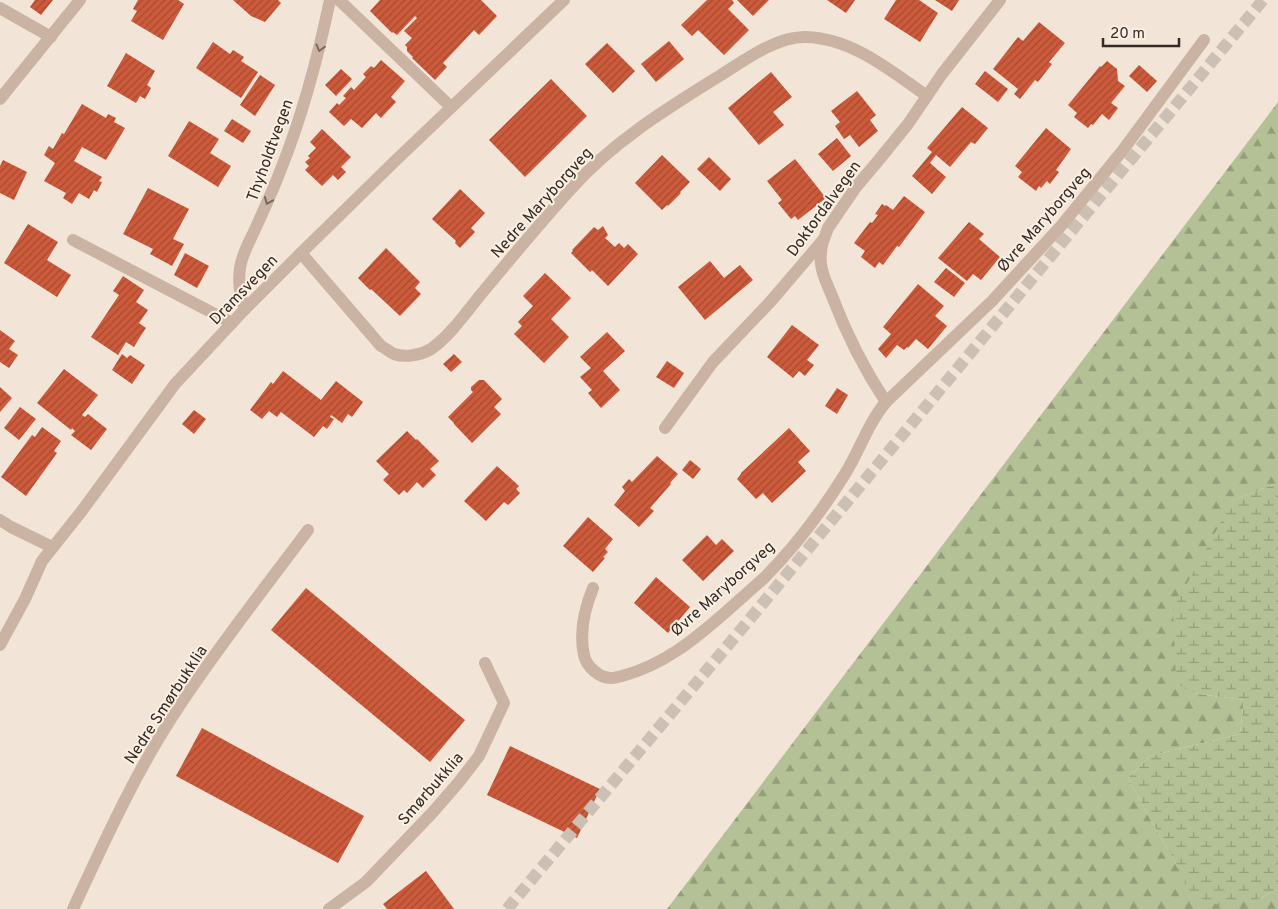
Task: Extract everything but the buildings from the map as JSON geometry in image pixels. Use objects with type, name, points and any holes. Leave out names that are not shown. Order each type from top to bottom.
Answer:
[{"type":"street","points":[[0,99],[80,0]]},
{"type":"street","name":"Thyholdtvegen","points":[[245,309],[240,294],[240,267],[282,168],[299,119],[316,61],[330,0]]},
{"type":"street","points":[[339,0],[451,107]]},
{"type":"street","name":"Dramsvegen","points":[[0,645],[25,599],[42,562],[52,547],[81,512],[175,384],[245,309],[451,107],[564,0]]},
{"type":"street","name":"Doktordalvegen","points":[[666,428],[713,362],[771,302],[824,238],[828,228],[856,187],[902,132],[942,74],[1000,0]]},
{"type":"street","points":[[0,8],[51,37]]},
{"type":"street","name":"Nedre Maryborgveg","points":[[301,254],[381,346],[394,354],[421,353],[431,348],[447,335],[572,187],[603,156],[693,92],[746,59],[780,41],[805,37],[828,40],[851,48],[869,56],[927,96]]},
{"type":"street","name":"Øvre Maryborgveg","points":[[593,588],[586,605],[582,635],[585,658],[599,674],[612,678],[638,672],[663,660],[702,633],[764,577],[792,547],[814,521],[846,473],[874,418],[886,402],[992,300],[1061,226],[1123,150],[1204,40]]},
{"type":"street","points":[[824,238],[820,261],[822,271],[851,341],[872,381],[886,402]]},
{"type":"street","points":[[73,240],[232,323]]},
{"type":"street","points":[[0,520],[52,547]]},
{"type":"street","name":"Nedre Smørbukklia","points":[[73,909],[116,816],[141,769],[177,709],[200,675],[308,530]]},
{"type":"street","name":"Smørbukklia","points":[[328,909],[366,882],[460,782],[478,756],[504,704],[485,663]]},
{"type":"green space","points":[[1278,102],[1278,483],[1233,500],[1191,693],[1244,700],[1240,734],[1150,756],[1128,778],[1178,867],[1259,899],[1278,888],[1278,909],[667,909]]},
{"type":"green space","points":[[1278,483],[1278,888],[1259,899],[1221,906],[1192,895],[1128,778],[1150,756],[1240,734],[1244,700],[1191,693],[1176,682],[1173,609],[1233,500]]},
{"type":"tunnel","points":[[507,909],[1263,0]]}]
